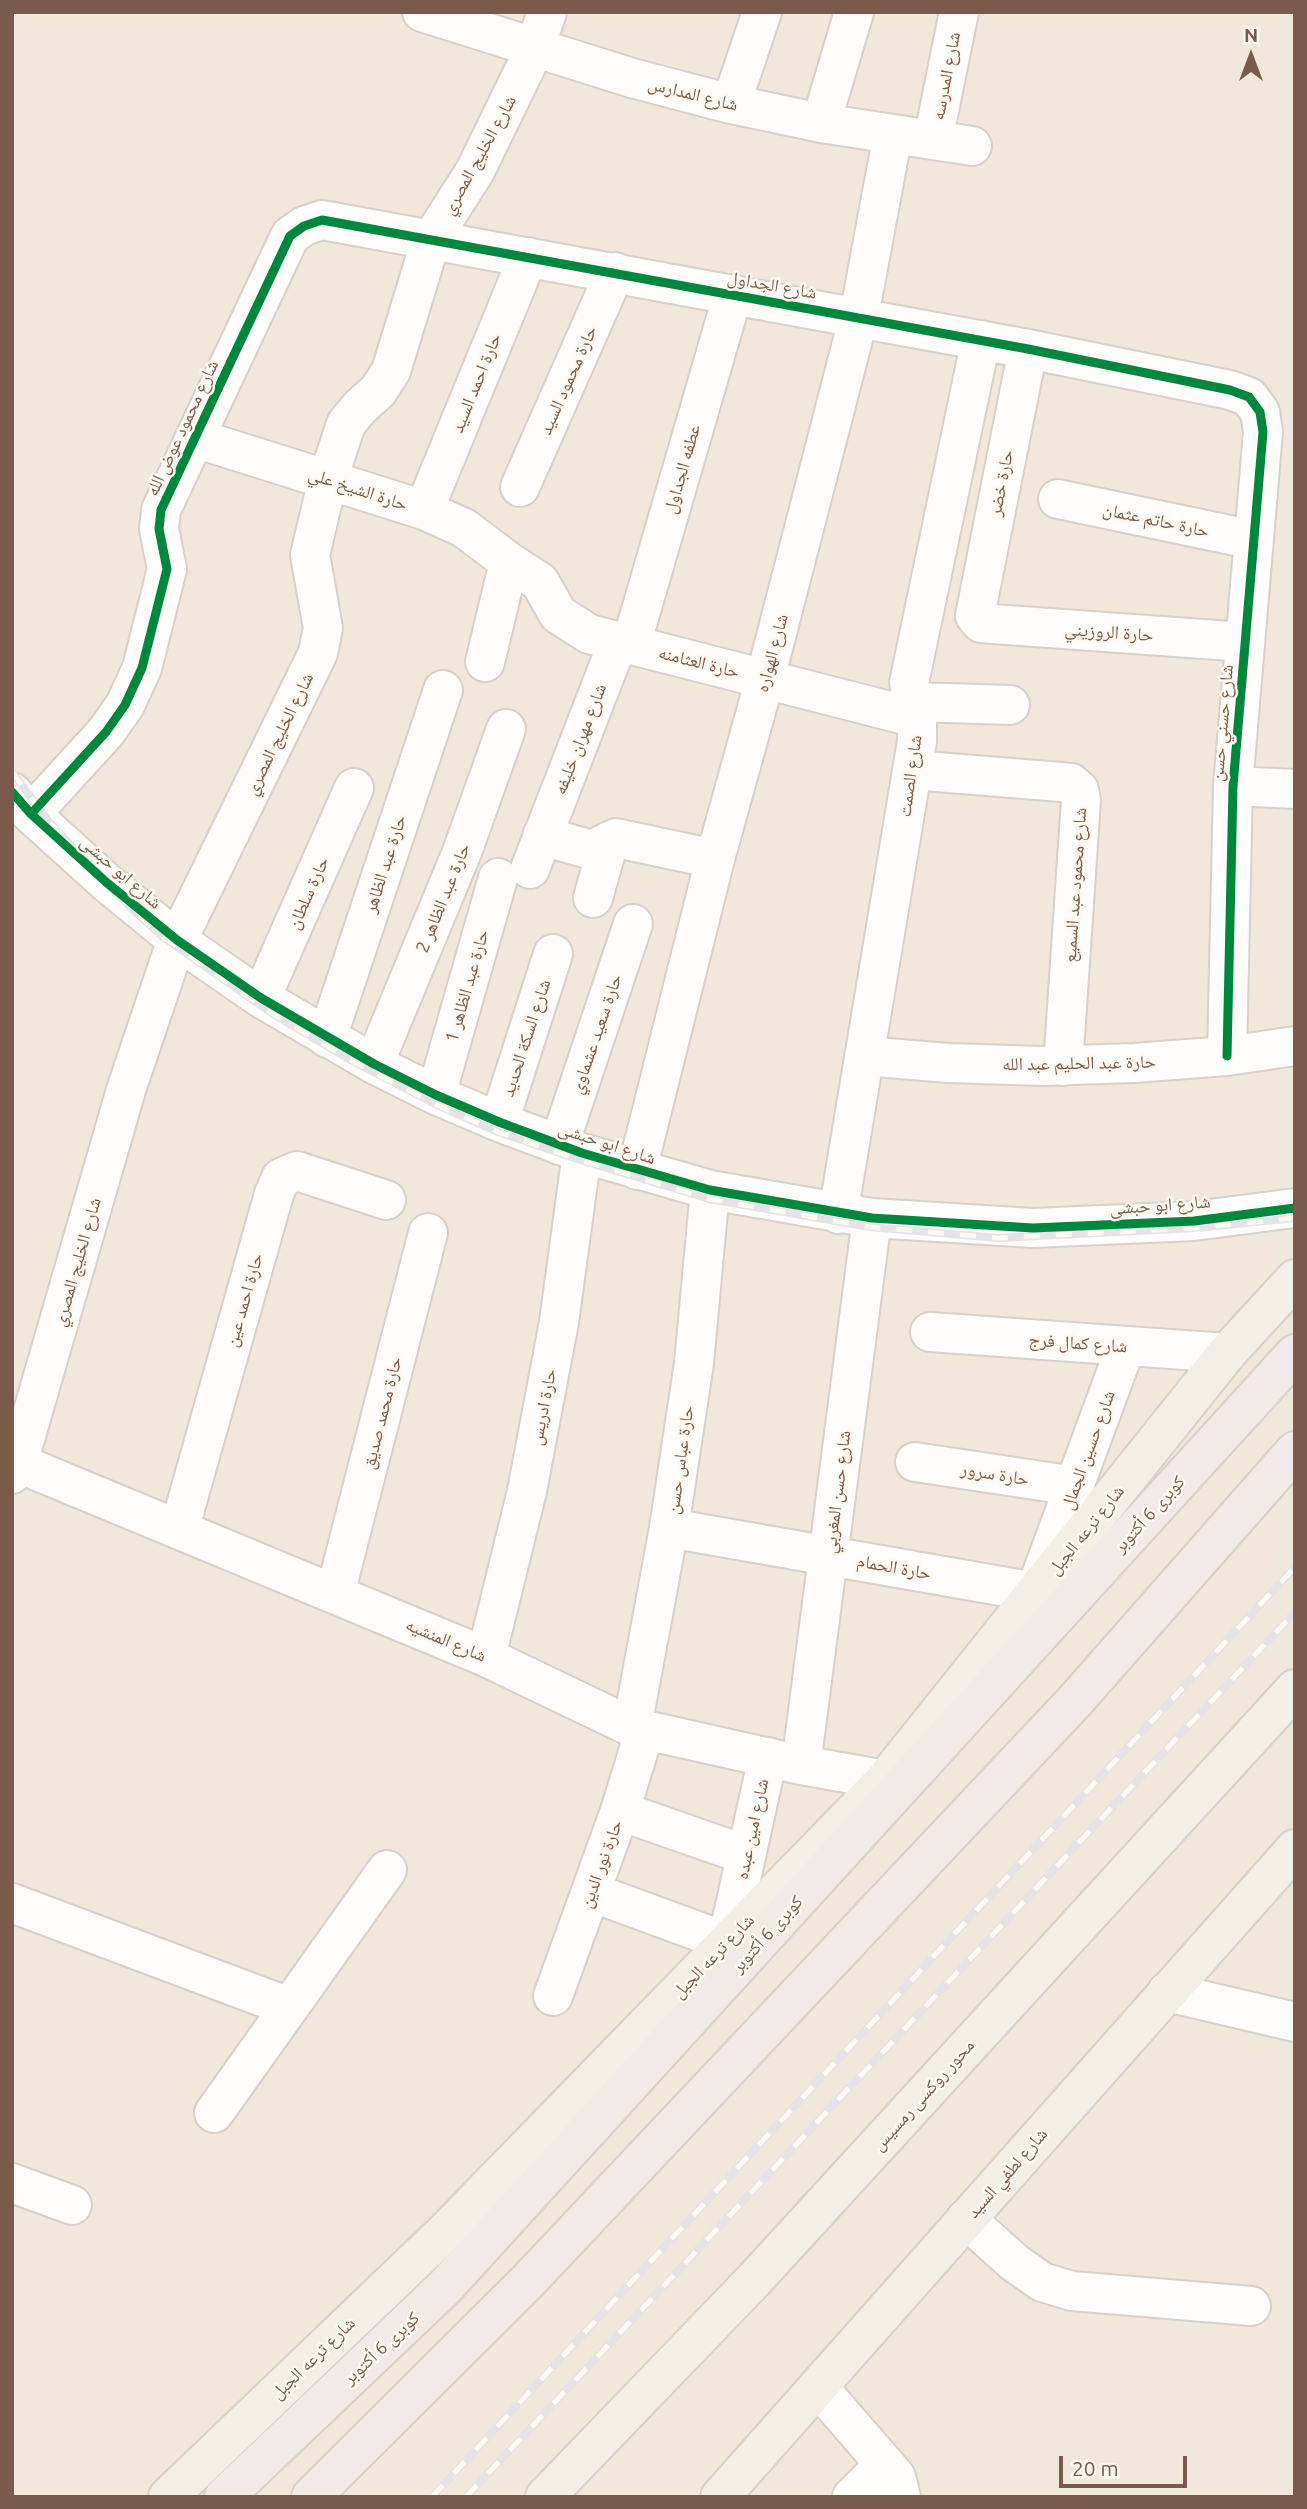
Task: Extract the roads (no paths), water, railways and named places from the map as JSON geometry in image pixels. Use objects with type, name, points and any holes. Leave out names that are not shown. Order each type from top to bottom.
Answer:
[{"type":"highway","name":"كوبرى 6 أكتوبر","points":[[224,2497],[445,2287],[1295,1354]]},
{"type":"highway","points":[[311,2497],[528,2281],[1065,1712],[1295,1451]]},
{"type":"main road","name":"شارع ترعه الجبل","points":[[168,2497],[445,2232],[885,1780],[1227,1353],[1295,1279]]},
{"type":"main road","name":"محور روكسى رمسيس","points":[[545,2497],[754,2280],[1295,1689]]},
{"type":"main road","name":"شارع لطفي السيد","points":[[720,2497],[1295,1849]]},
{"type":"street","name":"شارع المدارس","points":[[422,12],[632,78],[731,104],[821,123],[972,146]]},
{"type":"street","name":"شارع الخليج المصري","points":[[15,1469],[126,1090],[177,940],[318,653],[323,628],[310,555],[328,479],[346,424],[378,391],[391,371],[431,240],[475,171],[535,48],[547,12]]},
{"type":"street","points":[[731,104],[762,12]]},
{"type":"street","points":[[821,123],[854,12]]},
{"type":"street","name":"شارع المدرسه","points":[[933,140],[959,12]]},
{"type":"street","name":"شارع الهواره","points":[[637,1170],[715,859],[765,679],[859,316],[893,134]]},
{"type":"street","name":"شارع الجداول","points":[[290,236],[304,226],[322,220],[859,316],[1230,390],[1249,397]]},
{"type":"street","name":"شارع محمود عوض الله","points":[[22,803],[106,732],[125,705],[142,668],[167,569],[159,529],[161,510],[290,236]]},
{"type":"street","name":"حارة احمد السيد","points":[[424,510],[528,257]]},
{"type":"street","name":"حارة محمود السيد","points":[[520,487],[615,272]]},
{"type":"street","name":"عطفه الجداول","points":[[624,643],[733,294]]},
{"type":"street","name":"شارع الصمت","points":[[855,1216],[864,1056],[917,741],[916,710],[909,683],[981,340]]},
{"type":"street","name":"حارة خضر","points":[[975,616],[1028,349]]},
{"type":"street","name":"شارع حسني حسن","points":[[1227,1056],[1233,786],[1263,432],[1260,412],[1249,397]]},
{"type":"street","name":"حارة الشيخ علي","points":[[195,438],[424,510],[464,528],[509,562]]},
{"type":"street","name":"حارة حاتم عثمان","points":[[1058,499],[1254,540]]},
{"type":"street","points":[[485,662],[509,562]]},
{"type":"street","name":"حارة العثامنه","points":[[509,562],[540,582],[558,614],[589,634],[765,679],[916,710],[1010,705]]},
{"type":"street","name":"حارة الروزيني","points":[[975,616],[981,623],[1245,642]]},
{"type":"street","name":"شارع مهران خليفه","points":[[523,861],[624,643]]},
{"type":"street","name":"حارة عبد الظاهر","points":[[327,1038],[443,690]]},
{"type":"street","name":"حارة عبد الظاهر 2","points":[[374,1064],[462,852],[506,729]]},
{"type":"street","name":"شارع محمود عبد السميع","points":[[912,770],[1071,783],[1079,790],[1081,800],[1063,1066]]},
{"type":"street","points":[[1233,786],[1295,789]]},
{"type":"street","name":"حارة سلطان","points":[[261,998],[354,788]]},
{"type":"street","name":"شارع ابو حبشى","points":[[22,803],[106,882],[177,940],[261,998],[327,1038],[436,1095],[570,1149],[710,1190],[855,1216],[1033,1228],[1194,1221],[1295,1208]]},
{"type":"street","points":[[523,861],[592,850],[616,838],[715,859]]},
{"type":"street","points":[[593,898],[609,841]]},
{"type":"street","name":"حارة عبد الظاهر 1","points":[[436,1095],[523,861]]},
{"type":"street","name":"حارة سعيد عشماوي","points":[[570,1149],[633,924]]},
{"type":"street","name":"شارع السكة الحديد","points":[[499,1122],[553,954]]},
{"type":"street","name":"حارة عبد الحليم عبد الله","points":[[864,1056],[948,1063],[1063,1066],[1227,1056],[1295,1046]]},
{"type":"street","name":"حارة ادريس","points":[[486,1657],[527,1491],[556,1335],[570,1149]]},
{"type":"street","name":"حارة احمد عين","points":[[179,1530],[274,1194],[281,1178],[297,1171],[386,1200]]},
{"type":"street","name":"حارة عباس حسن","points":[[639,1728],[694,1363],[710,1190]]},
{"type":"street","name":"شارع حسن المغربي","points":[[784,1761],[829,1556],[855,1216]]},
{"type":"street","name":"حارة محمد صديق","points":[[335,1594],[428,1233]]},
{"type":"street","name":"شارع كمال فرج","points":[[930,1332],[1227,1353]]},
{"type":"street","name":"شارع حسين الجمال","points":[[1035,1592],[1126,1346]]},
{"type":"street","name":"حارة سرور","points":[[915,1462],[1075,1486]]},
{"type":"street","name":"شارع المنشيه","points":[[15,1469],[179,1530],[335,1594],[486,1657],[639,1728],[784,1761],[885,1780]]},
{"type":"street","name":"حارة الحمام","points":[[669,1528],[1035,1592]]},
{"type":"street","name":"حارة نور الدين","points":[[553,1996],[620,1811],[639,1728]]},
{"type":"street","name":"شارع امين عبده","points":[[727,1942],[746,1855],[784,1761]]},
{"type":"street","points":[[620,1811],[746,1855]]},
{"type":"street","points":[[214,2113],[387,1870]]},
{"type":"street","points":[[591,1892],[727,1942]]},
{"type":"street","points":[[15,1912],[289,2007]]},
{"type":"street","points":[[1167,1992],[1295,2022]]},
{"type":"street","points":[[12,2183],[72,2205]]},
{"type":"street","points":[[966,2219],[1015,2263],[1042,2282],[1072,2291],[1251,2306]]},
{"type":"street","points":[[818,2387],[893,2480],[852,2497]]},
{"type":"railway","points":[[12,772],[49,822],[130,907],[163,937],[273,1014],[354,1062],[437,1105],[498,1132],[709,1199],[870,1227],[998,1238],[1197,1228],[1295,1218]]},
{"type":"railway","points":[[432,2497],[1295,1567]]},
{"type":"railway","points":[[466,2497],[1295,1612]]}]
